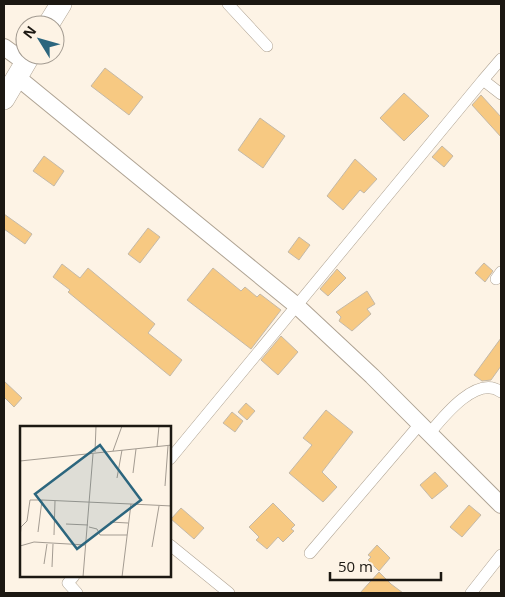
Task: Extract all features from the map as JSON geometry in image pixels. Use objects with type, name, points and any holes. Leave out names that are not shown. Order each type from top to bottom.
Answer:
[{"type":"highway","points":[[54,15],[61,4]]},
{"type":"highway","points":[[4,98],[24,65]]},
{"type":"street","points":[[228,4],[267,46]]},
{"type":"street","points":[[4,47],[15,57]]},
{"type":"street","points":[[171,458],[501,59]]},
{"type":"street","points":[[24,65],[297,306],[501,505]]},
{"type":"street","points":[[483,80],[501,94]]},
{"type":"street","points":[[310,553],[425,429],[442,418],[479,388],[488,386],[501,392]]},
{"type":"street","points":[[171,546],[229,593]]},
{"type":"street","points":[[471,593],[501,554]]},
{"type":"street","points":[[60,593],[71,580],[78,593]]},
{"type":"building","points":[[105,68],[143,97],[129,115],[91,86]]},
{"type":"building","points":[[404,93],[429,116],[404,141],[380,118]]},
{"type":"building","points":[[481,95],[501,117],[501,137],[472,105]]},
{"type":"building","points":[[260,118],[285,136],[263,168],[238,150]]},
{"type":"building","points":[[442,146],[453,156],[444,167],[432,157]]},
{"type":"building","points":[[44,156],[64,171],[54,186],[33,171]]},
{"type":"building","points":[[355,159],[377,179],[364,193],[360,190],[343,210],[327,196]]},
{"type":"building","points":[[4,214],[32,234],[25,244],[4,229]]},
{"type":"building","points":[[148,228],[160,237],[140,263],[128,254]]},
{"type":"building","points":[[299,237],[310,245],[299,260],[288,252]]},
{"type":"building","points":[[484,263],[493,271],[485,282],[475,273]]},
{"type":"building","points":[[62,264],[80,278],[88,268],[155,324],[148,333],[182,360],[170,376],[68,292],[70,290],[53,277]]},
{"type":"building","points":[[213,268],[241,291],[245,287],[257,297],[260,294],[281,310],[251,349],[187,300]]},
{"type":"building","points":[[337,269],[346,278],[328,296],[320,289]]},
{"type":"building","points":[[367,291],[375,304],[367,309],[371,314],[352,331],[339,321],[341,317],[336,312]]},
{"type":"building","points":[[281,336],[298,352],[278,375],[261,360]]},
{"type":"building","points":[[501,338],[501,366],[491,380],[482,381],[474,375]]},
{"type":"building","points":[[4,381],[22,398],[14,407],[4,397]]},
{"type":"building","points":[[246,403],[255,411],[247,420],[238,412]]},
{"type":"building","points":[[326,410],[353,432],[322,472],[337,487],[323,502],[289,473],[312,445],[303,438]]},
{"type":"building","points":[[232,412],[243,421],[235,432],[223,423]]},
{"type":"building","points":[[435,472],[448,486],[432,499],[420,485]]},
{"type":"building","points":[[273,503],[295,525],[291,529],[294,531],[283,542],[278,537],[267,549],[256,540],[259,537],[249,527]]},
{"type":"building","points":[[469,505],[481,515],[462,537],[450,527]]},
{"type":"building","points":[[181,508],[204,528],[194,539],[171,519]]},
{"type":"building","points":[[377,545],[390,558],[379,571],[368,560],[371,557],[368,555]]},
{"type":"building","points":[[379,572],[391,584],[403,593],[360,593]]}]
